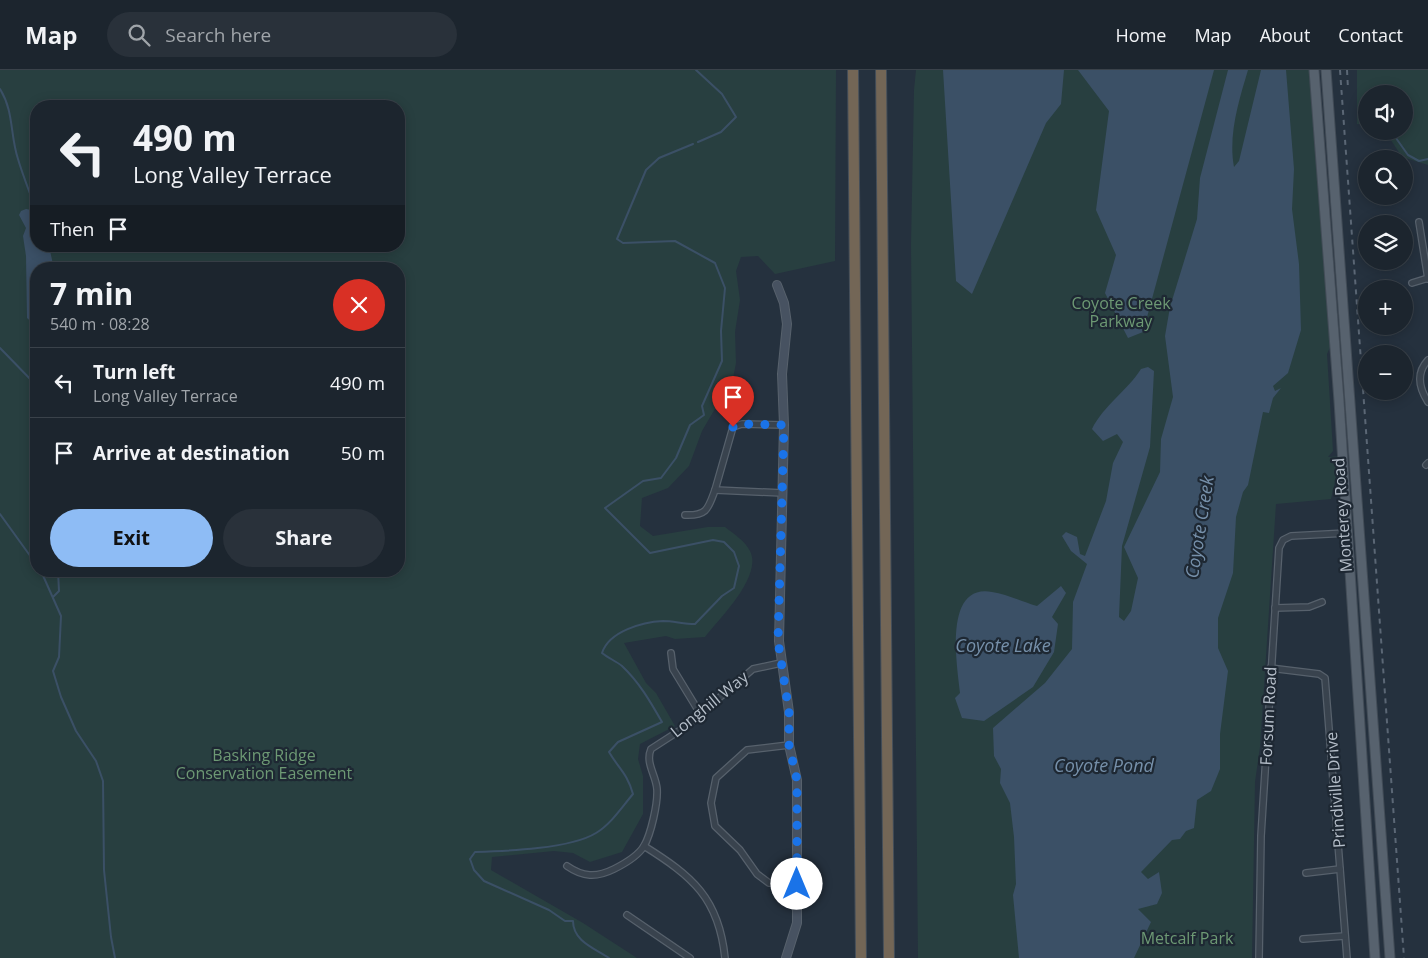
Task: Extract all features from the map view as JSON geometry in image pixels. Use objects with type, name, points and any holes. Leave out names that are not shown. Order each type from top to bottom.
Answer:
[{"type":"highway","points":[[853,70],[861,958]]},
{"type":"highway","points":[[881,70],[889,958]]},
{"type":"main road","name":"Monterey Road","points":[[1314,70],[1375,958]]},
{"type":"main road","name":"Monterey Road","points":[[1326,70],[1390,958]]},
{"type":"street","points":[[1413,282],[1428,279],[1420,222]]},
{"type":"street","points":[[777,285],[784,303],[787,324],[782,374],[784,425],[783,493],[778,641],[789,712],[789,745],[797,780],[797,923],[786,958]]},
{"type":"street","points":[[1428,360],[1421,367],[1419,380],[1428,402]]},
{"type":"street","points":[[685,515],[698,516],[709,507],[733,427],[742,424],[784,425]]},
{"type":"street","points":[[714,490],[783,493]]},
{"type":"street","name":"Forsum Road","points":[[1259,958],[1261,836],[1279,548],[1283,540],[1291,536],[1347,533]]},
{"type":"street","points":[[1275,608],[1309,607],[1322,602]]},
{"type":"street","points":[[671,653],[673,669],[701,715]]},
{"type":"street","name":"Longhill Way","points":[[644,846],[656,802],[657,789],[648,759],[651,749],[701,715],[753,669],[781,662]]},
{"type":"street","name":"Prindiville Drive","points":[[1270,668],[1319,674],[1325,678],[1347,958]]},
{"type":"street","points":[[789,745],[747,750],[716,778],[712,803],[716,826],[740,850],[757,874],[770,883],[797,884]]},
{"type":"street","points":[[567,866],[585,875],[607,872],[627,862],[644,846],[678,868],[701,890],[718,919],[724,958]]},
{"type":"street","points":[[1306,873],[1340,869]]},
{"type":"street","points":[[627,915],[690,958]]},
{"type":"street","points":[[1303,939],[1345,936]]},
{"type":"green space","name":"Basking Ridge Conservation Easement","points":[[0,70],[836,70],[835,261],[775,274],[758,256],[741,257],[736,271],[740,300],[735,332],[736,363],[733,378],[702,431],[689,466],[668,488],[642,498],[640,526],[653,536],[708,527],[725,527],[742,541],[750,551],[752,561],[745,584],[738,597],[705,637],[675,639],[666,636],[624,643],[646,683],[656,693],[675,726],[640,744],[638,759],[643,776],[643,814],[622,852],[590,862],[573,853],[554,851],[492,857],[491,870],[583,923],[637,958],[0,958]]},
{"type":"green space","name":"Coyote Creek Parkway","points":[[916,70],[1313,70],[1333,341],[1327,354],[1333,451],[1328,457],[1341,456],[1331,499],[1276,504],[1260,747],[1255,782],[1252,958],[918,958],[911,245]]},
{"type":"green space","points":[[1357,70],[1428,70],[1428,165],[1413,160],[1413,150],[1397,150],[1391,140],[1413,140],[1413,85],[1358,85],[1357,124]]},
{"type":"water","points":[[943,70],[1064,70],[1061,104],[1046,123],[972,294],[956,281]]},
{"type":"water","points":[[1078,70],[1214,70],[1143,332],[1128,338],[1105,293],[1116,255],[1096,210],[1109,111]]},
{"type":"water","name":"Coyote Pond","points":[[1228,70],[1248,70],[1233,130],[1234,167],[1239,161],[1261,70],[1286,70],[1294,169],[1292,209],[1299,264],[1301,330],[1288,373],[1273,386],[1275,391],[1281,388],[1273,398],[1269,413],[1263,412],[1248,485],[1243,492],[1236,517],[1233,573],[1218,618],[1218,648],[1228,671],[1220,734],[1220,769],[1211,791],[1197,800],[1194,828],[1186,831],[1180,839],[1172,840],[1141,872],[1148,879],[1159,872],[1162,893],[1157,904],[1138,909],[1151,922],[1134,958],[1019,958],[1013,895],[1016,884],[1014,837],[1010,803],[1000,783],[1001,769],[994,756],[993,728],[1045,683],[1072,649],[1073,602],[1087,564],[1071,551],[1062,536],[1066,532],[1077,537],[1080,554],[1085,556],[1106,501],[1113,463],[1123,442],[1117,434],[1103,441],[1092,429],[1097,420],[1141,369],[1148,367],[1154,371],[1150,447],[1122,546],[1119,617],[1124,621],[1131,611],[1138,578],[1124,547],[1160,472],[1161,439],[1173,397],[1165,336],[1170,307],[1197,219],[1200,178]]},
{"type":"water","points":[[30,210],[30,252],[50,252],[52,262],[30,262],[30,321],[27,318],[26,256],[23,236],[26,228],[19,215],[21,211]]},
{"type":"water","name":"Coyote Lake","points":[[1061,586],[1066,593],[1052,617],[1058,624],[1054,652],[1033,687],[984,721],[962,718],[955,698],[960,693],[956,629],[966,600],[976,593],[992,592],[1037,606]]},
{"type":"waterway","points":[[696,70],[722,94],[736,117],[721,132],[698,142]]},
{"type":"waterway","points":[[0,89],[8,106],[18,159],[30,194]]},
{"type":"waterway","points":[[1397,140],[1408,155],[1419,161],[1428,159]]},
{"type":"waterway","points":[[609,958],[580,939],[574,928],[573,921],[565,921],[549,910],[484,881],[474,870],[470,859],[475,852],[537,848],[570,843],[596,833],[611,820],[633,794],[625,776],[609,752],[618,742],[662,722],[649,699],[634,679],[622,666],[602,653],[606,645],[619,633],[646,623],[663,621],[695,624],[722,596],[734,588],[739,566],[734,552],[724,542],[713,540],[650,553],[605,508],[643,481],[661,478],[676,458],[690,425],[704,415],[702,406],[722,361],[721,331],[725,288],[715,263],[675,241],[623,243],[617,239],[646,170],[659,158],[693,144]]},
{"type":"waterway","points":[[0,348],[30,379]]},
{"type":"waterway","points":[[0,514],[30,556]]},
{"type":"waterway","points":[[44,577],[61,616],[59,657],[53,671],[61,697],[76,731],[96,761],[103,781],[104,870],[115,958]]},
{"type":"waterway","points":[[53,597],[59,591],[58,577]]},
{"type":"railway","points":[[1340,70],[1404,958]]},
{"type":"railway","points":[[1347,70],[1348,89]]},
{"type":"route","points":[[733,427],[742,424],[784,425],[778,641],[789,712],[789,745],[797,780],[797,884]]},
{"type":"water label","name":"Coyote Creek","points":[[1199,527]]},
{"type":"park label","name":"Metcalf Park","points":[[1187,938]]}]
